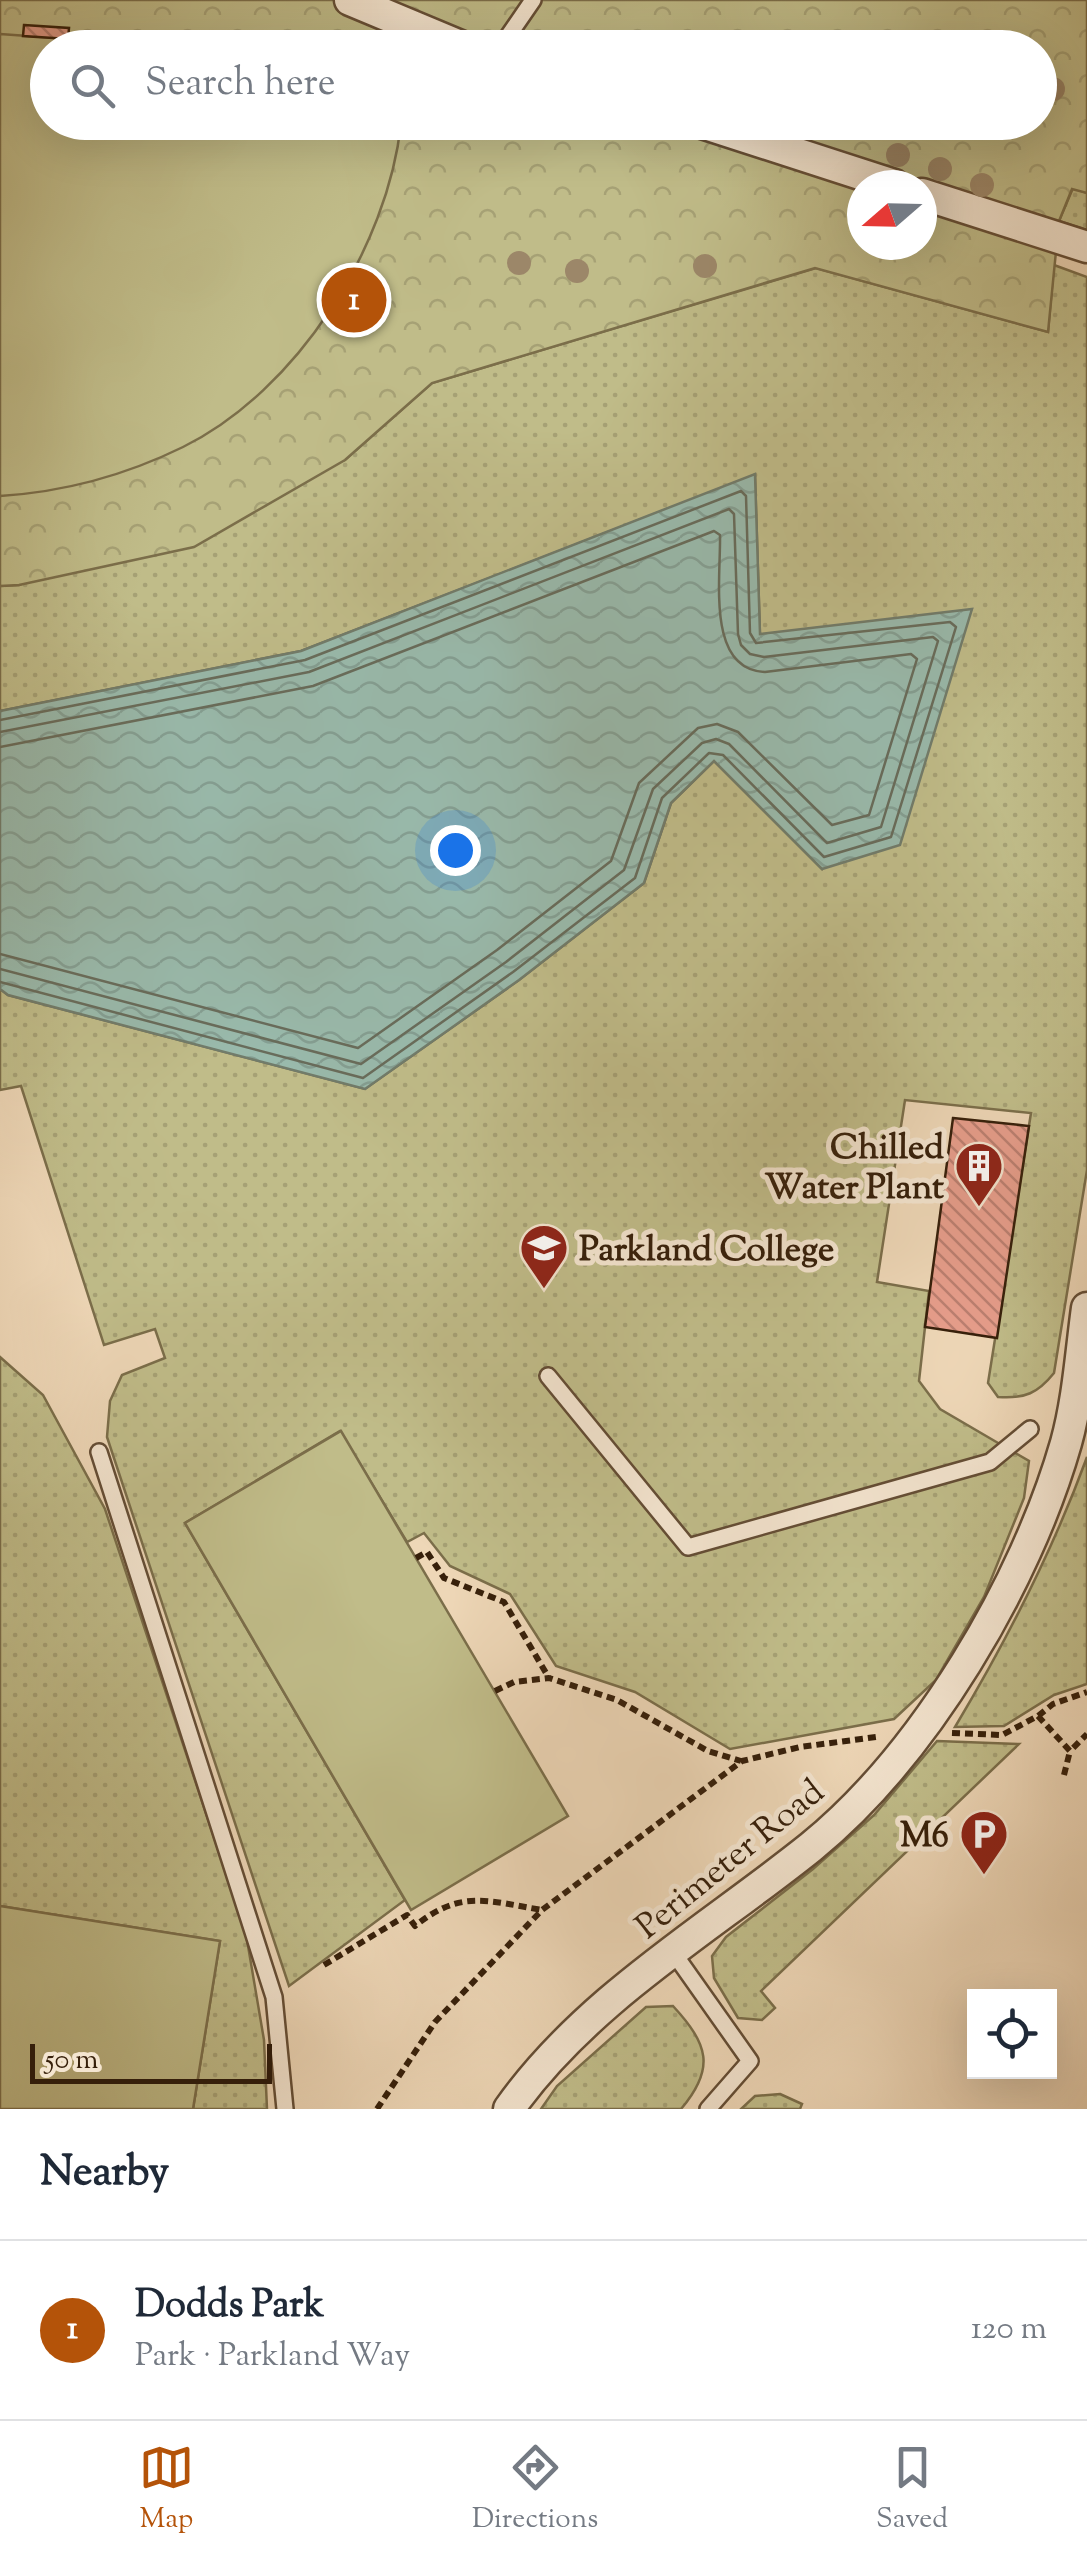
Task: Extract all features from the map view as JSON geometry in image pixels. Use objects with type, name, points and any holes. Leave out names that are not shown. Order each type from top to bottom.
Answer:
[{"type":"street","points":[[350,0],[422,30]]},
{"type":"street","points":[[754,140],[847,170]]},
{"type":"street","points":[[937,199],[1087,247]]},
{"type":"street","name":"Perimeter Road","points":[[509,2109],[589,2022],[827,1832],[866,1794],[958,1677],[1001,1601],[1068,1439],[1087,1310]]},
{"type":"lane","points":[[512,30],[533,0]]},
{"type":"lane","points":[[548,1376],[688,1547],[990,1462],[1030,1429]]},
{"type":"lane","points":[[99,1452],[274,1996],[285,2109]]},
{"type":"lane","points":[[672,1952],[750,2061],[708,2109]]},
{"type":"path","points":[[416,1558],[427,1552],[444,1578],[504,1602],[548,1678]]},
{"type":"path","points":[[494,1691],[514,1682],[548,1678],[617,1700],[708,1751],[742,1761]]},
{"type":"path","points":[[951,1733],[1002,1734],[1053,1704],[1087,1692]]},
{"type":"path","points":[[1038,1716],[1070,1751]]},
{"type":"path","points":[[1064,1775],[1070,1751],[1087,1734]]},
{"type":"path","points":[[377,2109],[435,2022],[542,1910],[742,1761],[800,1746],[892,1736]]},
{"type":"path","points":[[432,1897],[438,1908]]},
{"type":"path","points":[[324,1965],[407,1915],[415,1926],[438,1908],[477,1899],[542,1910]]},
{"type":"green space","points":[[0,0],[1087,0],[1087,193],[1072,189],[1059,221],[1048,332],[815,268],[432,383],[345,460],[194,547],[0,586]]},
{"type":"green space","points":[[0,34],[30,36],[30,140],[398,140],[377,218],[356,265],[299,353],[263,390],[225,422],[183,447],[139,466],[71,486],[0,496]]},
{"type":"green space","points":[[1073,188],[1087,193],[1087,230],[1059,221]]},
{"type":"green space","points":[[1054,265],[1087,277],[1087,1170],[1054,1373],[1036,1390],[1016,1397],[998,1397],[988,1383],[1031,1113],[905,1100],[877,1282],[929,1291],[919,1381],[940,1409],[1029,1461],[1024,1498],[984,1597],[936,1680],[894,1719],[730,1749],[635,1692],[556,1666],[510,1594],[450,1566],[424,1533],[407,1542],[340,1431],[185,1523],[405,1900],[289,1986],[107,1437],[110,1401],[122,1375],[165,1358],[155,1329],[104,1345],[21,1086],[0,1090],[0,989],[8,995],[365,1089],[519,980],[644,883],[671,803],[714,761],[822,869],[971,610],[760,635],[755,475],[301,651],[0,711],[0,586],[19,585],[345,460],[432,383],[816,268],[1048,332]]},
{"type":"green space","points":[[0,1357],[43,1395],[105,1509],[246,1934],[264,2040],[267,2109],[193,2109],[220,1941],[0,1906]]},
{"type":"green space","points":[[341,1431],[568,1816],[411,1910],[185,1523]]},
{"type":"green space","points":[[1087,1457],[1087,1684],[1054,1695],[1004,1726],[955,1727],[1027,1595]]},
{"type":"green space","points":[[937,1741],[1019,1744],[761,1991],[775,2008],[762,2020],[738,2018],[714,1978],[712,1956],[726,1937],[874,1815]]},
{"type":"green space","points":[[0,1906],[220,1941],[193,2109],[0,2109]]},
{"type":"green space","points":[[673,2006],[694,2032],[703,2056],[699,2081],[681,2109],[541,2109],[557,2086],[646,2007]]},
{"type":"green space","points":[[780,2094],[802,2104],[800,2109],[741,2109],[755,2096]]},
{"type":"water","points":[[755,474],[760,634],[972,609],[900,845],[822,869],[714,761],[671,803],[644,883],[519,980],[365,1089],[8,995],[0,989],[0,711],[301,651]]},
{"type":"building","points":[[24,25],[69,28],[30,30],[30,36],[23,36]]},
{"type":"building","name":"Chilled Water Plant","points":[[953,1118],[1029,1126],[997,1338],[925,1327]]},
{"type":"place","name":"Dodds Park","points":[[354,300]]},
{"type":"place","name":"Chilled Water Plant","points":[[979,1208]]},
{"type":"place","name":"Parkland College","points":[[544,1290]]},
{"type":"place","name":"M6","points":[[984,1876]]}]
